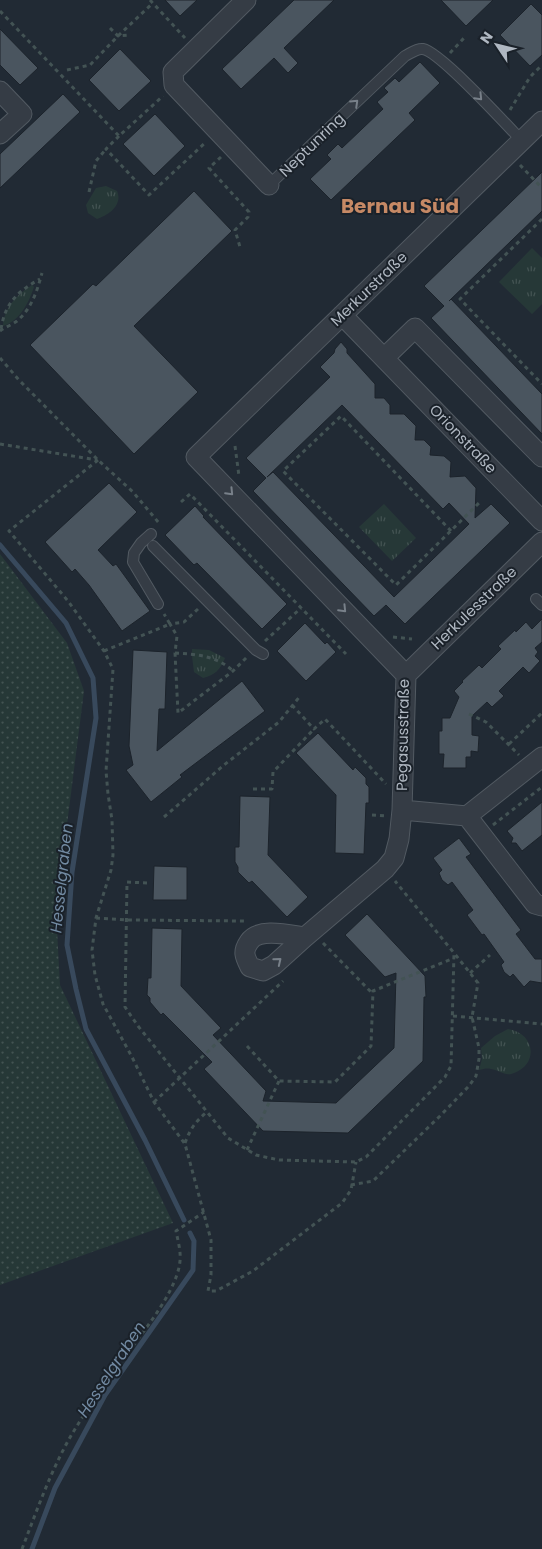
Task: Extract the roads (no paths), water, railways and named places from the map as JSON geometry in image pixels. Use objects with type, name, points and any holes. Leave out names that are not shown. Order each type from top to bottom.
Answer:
[{"type":"street","name":"Neptunring","points":[[246,0],[173,72],[174,85],[269,185]]},
{"type":"street","points":[[0,91],[22,114],[0,134]]},
{"type":"street","name":"Merkurstraße","points":[[196,457],[542,121]]},
{"type":"street","name":"Orionstraße","points":[[342,315],[542,521]]},
{"type":"street","points":[[384,358],[415,328],[542,457]]},
{"type":"street","name":"Pegasusstraße","points":[[196,457],[406,674],[402,810],[399,839],[394,858],[311,943]]},
{"type":"street","name":"Herkulesstraße","points":[[406,674],[542,542]]},
{"type":"street","points":[[402,810],[466,816],[536,762]]},
{"type":"street","points":[[466,816],[535,904],[542,906]]},
{"type":"lane","name":"Neptunring","points":[[269,185],[405,56],[416,50],[424,49],[443,61],[503,122],[515,147]]},
{"type":"lane","points":[[151,534],[134,553],[133,562],[158,604]]},
{"type":"lane","points":[[153,546],[259,652]]},
{"type":"waterway","name":"Hesselgraben","points":[[0,545],[66,623],[93,678],[96,718],[72,872],[67,945],[86,1029],[145,1140],[184,1220]]},
{"type":"waterway","name":"Hesselgraben","points":[[32,1549],[55,1488],[105,1395],[193,1270],[194,1241],[190,1233]]},
{"type":"district","name":"Bernau Süd","points":[[400,206]]}]
